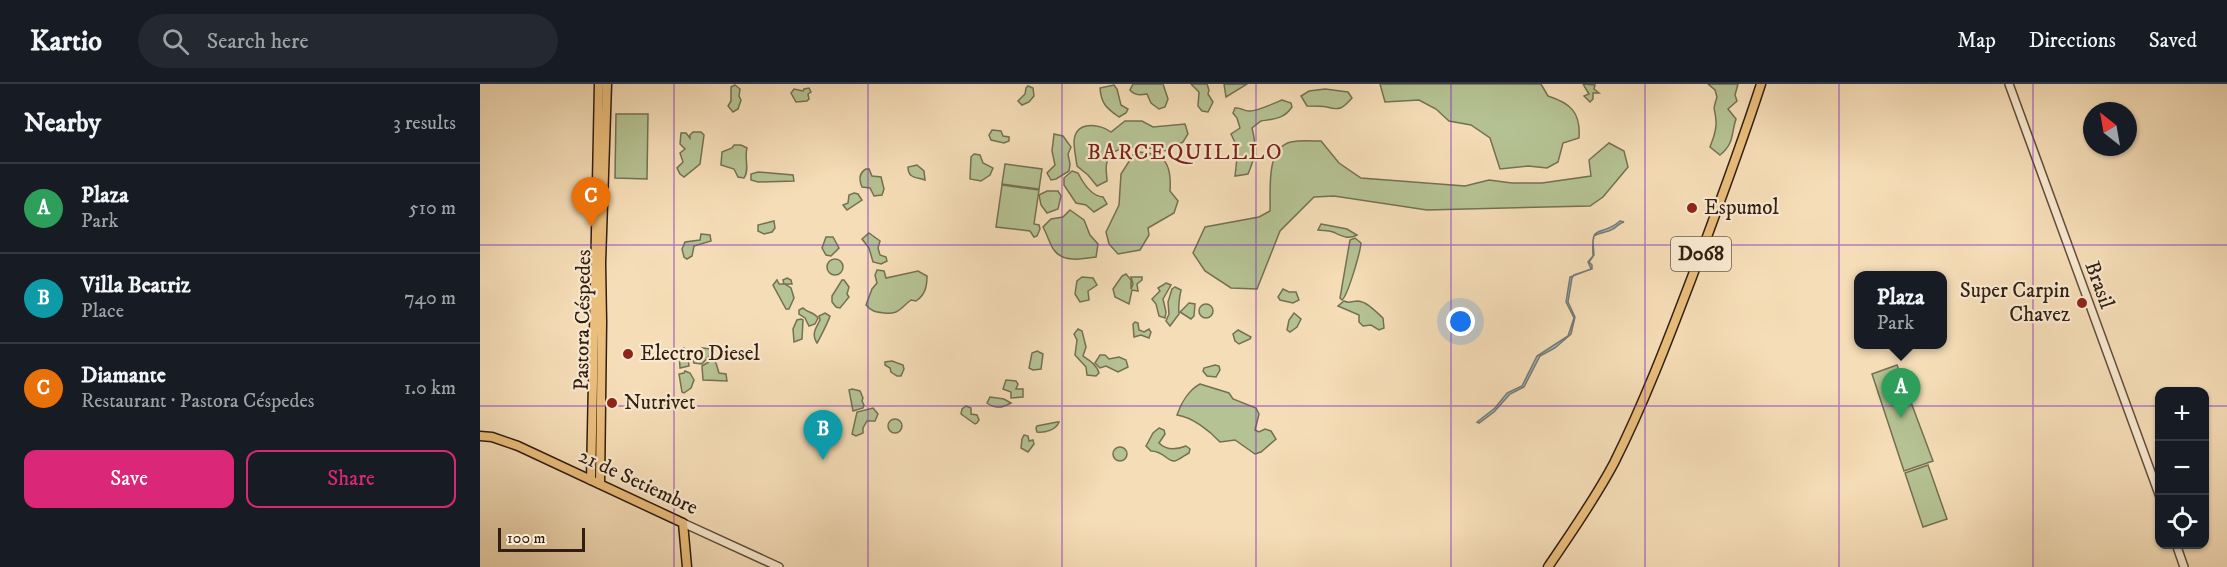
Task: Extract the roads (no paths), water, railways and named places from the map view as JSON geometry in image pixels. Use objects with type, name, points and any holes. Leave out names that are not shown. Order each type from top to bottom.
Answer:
[{"type":"main road","name":"Pastora Céspedes","points":[[597,394],[599,84]]},
{"type":"main road","name":"Pastora Céspedes","points":[[595,482],[607,84]]},
{"type":"main road","name":"D068","points":[[1548,567],[1586,512],[1633,422],[1670,336],[1742,145],[1761,84]]},
{"type":"main road","name":"21 de Setiembre","points":[[480,436],[508,441],[683,523]]},
{"type":"main road","points":[[683,523],[687,567]]},
{"type":"street","name":"Brasil","points":[[2009,84],[2159,495]]},
{"type":"street","name":"21 de Setiembre","points":[[683,523],[779,567]]},
{"type":"street","points":[[2178,549],[2184,567]]},
{"type":"water","points":[[1620,221],[1624,222],[1611,230],[1594,236]]},
{"type":"water","points":[[1593,242],[1594,255],[1589,262],[1592,269],[1584,272],[1591,269],[1588,262],[1593,256]]},
{"type":"water","points":[[1574,276],[1568,302],[1575,317],[1571,334],[1555,348],[1540,356],[1524,387],[1510,394],[1494,412],[1479,423],[1477,422],[1495,408],[1507,393],[1522,386],[1537,356],[1568,336],[1574,318],[1566,302],[1570,277]]},
{"type":"place","name":"Espumol","points":[[1692,208]]},
{"type":"place","name":"Diamante","points":[[591,227]]},
{"type":"place","name":"Super Carpin Chavez","points":[[2082,303]]},
{"type":"place","name":"Electro Diesel","points":[[628,354]]},
{"type":"place","name":"Nutrivet","points":[[612,403]]},
{"type":"place","name":"Plaza","points":[[1901,418]]},
{"type":"place","name":"Villa Beatriz","points":[[823,460]]},
{"type":"district","name":"BARCEQUILLLO","points":[[1185,152]]}]
